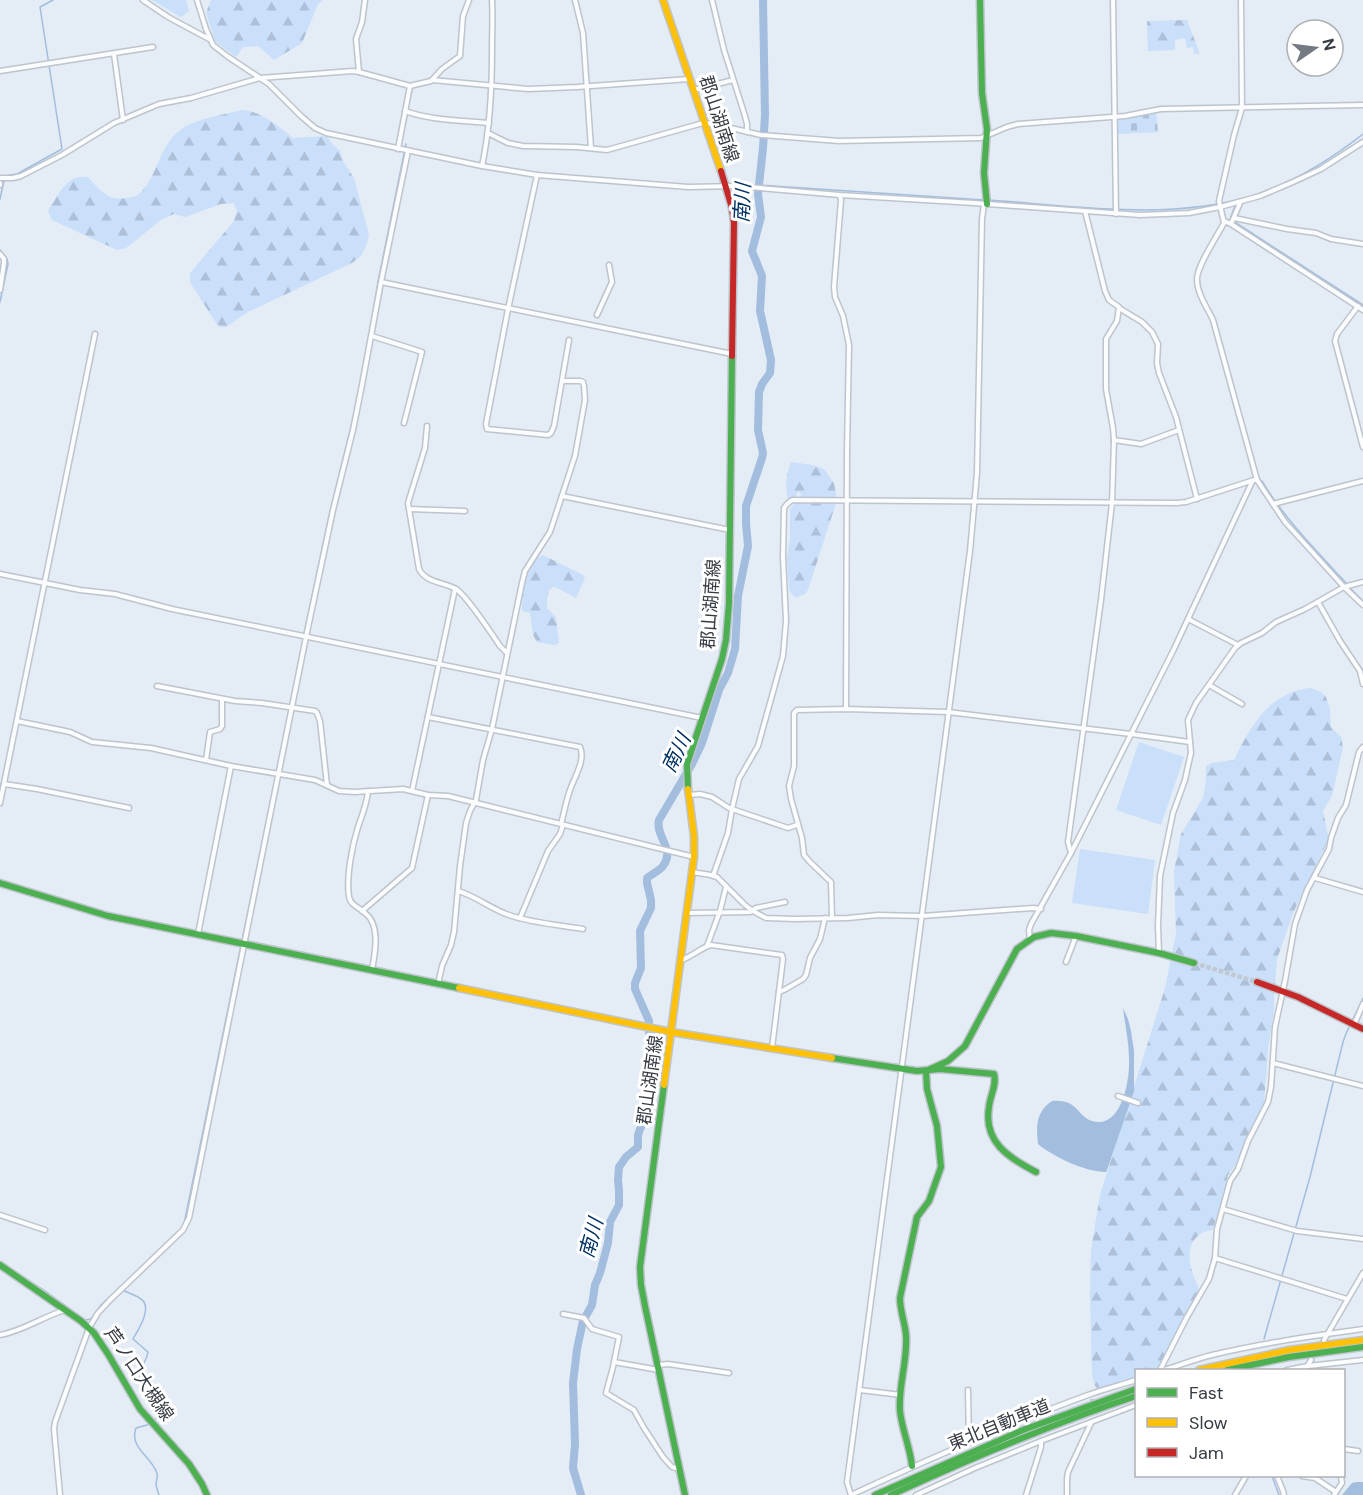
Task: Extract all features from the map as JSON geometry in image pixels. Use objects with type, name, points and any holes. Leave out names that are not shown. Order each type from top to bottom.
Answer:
[{"type":"main road","name":"郡山湖南線","points":[[663,0],[726,188],[734,223],[729,603],[726,640],[720,667],[687,764],[694,857],[640,1267],[641,1285],[685,1495]]},
{"type":"main road","points":[[980,0],[982,93],[987,129],[984,172],[986,204]]},
{"type":"main road","points":[[0,883],[108,915],[671,1032],[902,1069],[926,1071],[940,1069],[994,1074],[996,1080],[988,1107],[993,1136],[1009,1156],[1036,1172]]},
{"type":"main road","points":[[926,1071],[945,1064],[965,1046],[1017,949],[1042,935],[1051,933],[1076,936],[1159,953],[1194,963]]},
{"type":"main road","points":[[1257,982],[1308,1000],[1363,1029]]},
{"type":"main road","points":[[912,1466],[902,1421],[901,1395],[906,1336],[900,1298],[917,1217],[929,1201],[941,1167],[937,1126],[927,1089],[926,1071]]},
{"type":"main road","name":"芦ノ口大槻線","points":[[0,1265],[89,1328],[105,1349],[141,1409],[189,1464],[207,1495]]},
{"type":"main road","points":[[1207,1369],[1288,1350],[1363,1340]]},
{"type":"main road","points":[[1236,1369],[1289,1357],[1363,1347]]},
{"type":"main road","name":"東北自動車道","points":[[875,1495],[1023,1430],[1135,1390]]},
{"type":"main road","name":"東北自動車道","points":[[891,1495],[1025,1437],[1135,1397]]},
{"type":"street","points":[[143,0],[168,17],[211,40]]},
{"type":"street","points":[[197,0],[213,45],[275,89],[315,128],[326,133],[398,149],[537,175],[688,188],[737,186],[1085,211],[1174,214],[1240,202],[1293,183],[1321,169],[1363,142]]},
{"type":"street","points":[[359,72],[356,39],[362,22],[365,0]]},
{"type":"street","points":[[432,80],[442,69],[460,56],[463,16],[469,0]]},
{"type":"street","points":[[482,166],[489,123],[492,0]]},
{"type":"street","points":[[575,0],[583,33],[591,148]]},
{"type":"street","points":[[712,0],[724,50],[745,116],[747,133]]},
{"type":"street","points":[[1113,0],[1116,211]]},
{"type":"street","points":[[1241,0],[1242,108],[1220,204],[1224,221],[1199,269],[1197,282],[1213,320],[1254,480],[1285,522],[1344,588],[1363,605]]},
{"type":"street","points":[[0,70],[153,47]]},
{"type":"street","points":[[114,54],[123,120]]},
{"type":"street","points":[[0,178],[21,176],[62,155],[107,127],[159,104],[191,98],[260,78],[359,72],[410,86],[432,80],[528,88],[690,79]]},
{"type":"street","points":[[694,90],[733,80]]},
{"type":"street","points":[[398,149],[410,86]]},
{"type":"street","points":[[488,133],[508,143],[523,146],[607,150],[705,124],[761,135],[839,141],[981,138],[1018,124],[1115,117],[1161,109],[1363,105]]},
{"type":"street","points":[[405,111],[445,120],[489,123]]},
{"type":"street","points":[[60,1495],[55,1422],[89,1328],[101,1310],[187,1224],[306,637],[353,430],[408,151]]},
{"type":"street","points":[[537,175],[508,309],[486,424],[488,429],[550,434],[553,429],[569,340]]},
{"type":"street","points":[[840,195],[842,200],[834,287],[849,345],[846,709]]},
{"type":"street","points":[[1231,224],[1240,202]]},
{"type":"street","points":[[986,204],[982,219],[978,464],[975,501],[847,1482],[850,1495],[969,1442],[1135,1381]]},
{"type":"street","points":[[1085,211],[1109,300],[1142,322],[1152,332],[1158,344],[1159,373],[1176,417],[1197,499]]},
{"type":"street","points":[[1234,218],[1363,244]]},
{"type":"street","points":[[1224,221],[1363,309]]},
{"type":"street","points":[[0,254],[4,259],[0,290]]},
{"type":"street","points":[[597,315],[612,282],[609,265]]},
{"type":"street","points":[[381,282],[732,354]]},
{"type":"street","points":[[1358,306],[1336,334],[1335,340],[1363,447]]},
{"type":"street","points":[[1071,853],[1068,842],[1112,503],[1114,440],[1106,389],[1106,339],[1117,321],[1119,307]]},
{"type":"street","points":[[0,803],[95,334]]},
{"type":"street","points":[[372,336],[422,352],[404,423]]},
{"type":"street","points":[[438,984],[442,966],[451,945],[467,820],[477,800],[483,760],[492,729],[525,571],[550,532],[575,456],[585,399],[584,386],[580,381],[562,381]]},
{"type":"street","points":[[427,426],[425,448],[408,503],[420,573],[455,589],[508,654]]},
{"type":"street","points":[[1114,440],[1141,444],[1179,430]]},
{"type":"street","points":[[713,876],[728,834],[739,779],[758,746],[783,656],[786,621],[783,557],[784,508],[788,502],[792,500],[847,500],[1177,503],[1197,499],[1254,480]]},
{"type":"street","points":[[1030,940],[1030,928],[1071,853],[1188,620],[1254,480]]},
{"type":"street","points":[[1273,504],[1363,481]]},
{"type":"street","points":[[562,496],[730,530]]},
{"type":"street","points":[[409,509],[465,511]]},
{"type":"street","points":[[0,574],[115,594],[172,609],[703,718]]},
{"type":"street","points":[[1159,953],[1160,876],[1173,813],[1185,780],[1191,753],[1189,716],[1238,645],[1262,633],[1276,622],[1344,588],[1363,582]]},
{"type":"street","points":[[412,791],[455,589]]},
{"type":"street","points":[[1318,602],[1360,671],[1363,684]]},
{"type":"street","points":[[1188,620],[1238,645]]},
{"type":"street","points":[[1209,685],[1242,704]]},
{"type":"street","points":[[158,686],[222,699],[315,711],[320,721],[328,785]]},
{"type":"street","points":[[206,760],[210,732],[222,726],[222,699]]},
{"type":"street","points":[[832,918],[831,882],[806,858],[803,852],[802,838],[791,799],[789,786],[794,766],[794,713],[796,710],[948,712],[1190,742]]},
{"type":"street","points":[[428,717],[581,748],[578,769],[569,793],[560,834],[548,851],[520,918]]},
{"type":"street","points":[[17,721],[70,732],[92,742],[151,748],[231,766],[315,780],[339,791],[400,789],[428,795],[448,796],[694,857]]},
{"type":"street","points":[[1163,1369],[1187,1317],[1209,1279],[1215,1258],[1217,1230],[1230,1181],[1238,1169],[1248,1141],[1268,1102],[1275,1027],[1295,924],[1307,890],[1329,849],[1338,818],[1346,805],[1363,747]]},
{"type":"street","points":[[198,934],[231,766]]},
{"type":"street","points":[[4,784],[129,808]]},
{"type":"street","points":[[368,791],[355,838],[350,867],[349,897],[353,906],[362,910],[370,918],[374,929],[376,946],[372,970]]},
{"type":"street","points":[[362,910],[412,868],[428,795]]},
{"type":"street","points":[[689,795],[712,796],[732,809],[788,828],[797,825]]},
{"type":"street","points":[[692,872],[717,878],[753,911],[766,918],[922,916],[1041,909]]},
{"type":"street","points":[[1314,878],[1363,892]]},
{"type":"street","points":[[707,946],[720,913],[726,886]]},
{"type":"street","points":[[458,891],[470,894],[507,915],[583,930]]},
{"type":"street","points":[[687,913],[753,911],[756,908],[785,902]]},
{"type":"street","points":[[779,992],[806,975],[810,958],[820,939],[825,918]]},
{"type":"street","points":[[1066,962],[1076,936]]},
{"type":"street","points":[[681,960],[711,945],[782,955],[772,1048]]},
{"type":"street","points":[[1354,1024],[1363,1004]]},
{"type":"street","points":[[1273,1063],[1363,1086]]},
{"type":"street","points":[[1118,1096],[1138,1103]]},
{"type":"street","points":[[1222,1209],[1298,1231],[1363,1239]]},
{"type":"street","points":[[0,1215],[45,1230]]},
{"type":"street","points":[[1215,1258],[1347,1299]]},
{"type":"street","points":[[1324,1340],[1363,1273]]},
{"type":"street","points":[[0,1335],[12,1332],[52,1313],[65,1310]]},
{"type":"street","points":[[563,1314],[584,1318],[592,1329],[619,1337],[606,1393],[634,1410],[663,1458],[672,1467],[679,1469]]},
{"type":"street","points":[[1169,1369],[1262,1344],[1363,1329]]},
{"type":"street","points":[[1306,1368],[1311,1360]]},
{"type":"street","points":[[1306,1368],[1363,1360]]},
{"type":"street","points":[[614,1362],[658,1368],[668,1364],[729,1373]]},
{"type":"street","points":[[968,1389],[969,1442]]},
{"type":"street","points":[[860,1390],[901,1395]]},
{"type":"street","points":[[916,1495],[1041,1441],[1135,1407]]},
{"type":"street","points":[[1067,1495],[1068,1473],[1094,1420]]},
{"type":"street","points":[[1026,1495],[1041,1441]]},
{"type":"street","points":[[1345,1449],[1358,1451]]},
{"type":"street","points":[[1235,1495],[1245,1477]]},
{"type":"street","points":[[1277,1477],[1284,1495]]},
{"type":"street","points":[[1308,1477],[1315,1478],[1335,1493],[1342,1483],[1341,1477]]},
{"type":"green space","points":[[152,0],[186,0],[189,11],[181,17]]},
{"type":"green space","points":[[211,0],[323,0],[318,4],[302,43],[274,60],[258,46],[243,47],[236,57],[215,41],[206,13]]},
{"type":"green space","points":[[1187,20],[1200,54],[1194,54],[1193,47],[1187,48],[1185,38],[1175,40],[1175,50],[1148,51],[1147,21]]},
{"type":"green space","points":[[241,110],[262,116],[293,138],[328,136],[340,151],[343,161],[354,178],[369,235],[361,256],[352,263],[248,312],[226,327],[220,327],[190,282],[190,273],[234,221],[237,211],[234,203],[221,204],[185,217],[174,214],[161,220],[126,248],[117,250],[52,220],[48,211],[62,189],[73,179],[88,177],[104,194],[114,198],[136,196],[145,187],[167,145],[179,131],[200,120]]},
{"type":"green space","points":[[1156,112],[1158,132],[1117,134],[1117,120]]},
{"type":"green space","points":[[791,462],[824,469],[834,483],[837,500],[808,590],[805,594],[795,598],[789,590],[787,558],[790,539],[790,508],[799,500],[801,494],[797,493],[796,499],[788,499],[786,481]]},
{"type":"green space","points":[[543,555],[585,578],[576,598],[557,588],[552,587],[549,590],[547,608],[556,617],[559,643],[555,645],[537,642],[533,635],[530,613],[522,611],[524,588],[529,571],[537,558]]},
{"type":"green space","points":[[1311,688],[1326,697],[1330,709],[1331,727],[1341,737],[1343,747],[1332,796],[1323,811],[1328,835],[1327,843],[1294,911],[1277,959],[1264,1104],[1240,1159],[1228,1175],[1212,1230],[1200,1234],[1191,1247],[1191,1269],[1199,1289],[1160,1368],[1135,1369],[1135,1377],[1097,1388],[1092,1375],[1091,1250],[1100,1195],[1165,988],[1176,934],[1174,871],[1181,834],[1203,798],[1206,766],[1234,760],[1247,735],[1263,713],[1284,696]]},
{"type":"green space","points":[[1139,742],[1184,757],[1161,825],[1116,810]]},
{"type":"green space","points":[[1080,849],[1155,860],[1148,914],[1072,903]]},
{"type":"shaded area","points":[[1123,1008],[1128,1019],[1134,1051],[1134,1091],[1107,1170],[1106,1172],[1098,1171],[1070,1163],[1038,1144],[1037,1125],[1040,1114],[1052,1101],[1072,1105],[1092,1121],[1102,1122],[1111,1118],[1117,1111],[1126,1090],[1129,1068]]},
{"type":"shaded area","points":[[1363,1482],[1363,1495],[1342,1495],[1352,1483]]},
{"type":"waterway","points":[[0,199],[5,176],[17,174],[62,149],[40,7],[53,0]]},
{"type":"waterway","name":"南川","points":[[581,1495],[573,1468],[575,1444],[573,1383],[577,1349],[583,1321],[592,1305],[595,1285],[608,1243],[610,1222],[619,1205],[619,1167],[626,1157],[638,1147],[638,1135],[650,1108],[650,1092],[645,1075],[654,1055],[654,1048],[649,1032],[649,1021],[635,989],[641,968],[640,931],[651,908],[647,878],[661,868],[666,860],[666,848],[660,832],[659,820],[702,743],[735,649],[738,596],[748,546],[746,506],[763,453],[758,430],[759,392],[770,373],[771,360],[760,311],[762,276],[752,251],[761,217],[758,194],[765,115],[763,0]]},
{"type":"waterway","points":[[989,200],[1121,210],[1155,210],[1220,204],[1267,191],[1296,178],[1324,162],[1363,134]]},
{"type":"waterway","points":[[369,338],[406,144]]},
{"type":"waterway","points":[[759,185],[984,200]]},
{"type":"waterway","points":[[1236,203],[1230,219],[1363,305]]},
{"type":"waterway","points":[[0,250],[8,264],[0,302]]},
{"type":"waterway","points":[[304,634],[367,348]]},
{"type":"waterway","points":[[1262,481],[1291,522],[1347,584]]},
{"type":"waterway","points":[[1350,588],[1363,601]]},
{"type":"waterway","points":[[184,1224],[304,638]]},
{"type":"waterway","points":[[1264,1339],[1310,1177],[1343,1042],[1363,998]]},
{"type":"waterway","points":[[7,1268],[48,1293],[85,1320],[91,1319],[101,1305],[143,1266]]},
{"type":"waterway","points":[[122,1290],[140,1298],[144,1302],[146,1311],[133,1339],[148,1352],[140,1377],[142,1389],[160,1416],[147,1425],[136,1428],[135,1441],[157,1473],[156,1485],[159,1495]]},
{"type":"waterway","points":[[1272,1477],[1279,1495]]},
{"type":"tunnel","points":[[1194,963],[1257,982]]},
{"type":"tunnel","points":[[1092,1399],[1095,1416]]},
{"type":"traffic: fast","points":[[980,0],[982,93],[987,129],[984,173],[987,204]]},
{"type":"traffic: fast","points":[[688,789],[687,764],[722,659],[726,640],[729,603],[732,356]]},
{"type":"traffic: fast","points":[[0,883],[108,916],[459,988]]},
{"type":"traffic: fast","points":[[912,1466],[900,1411],[906,1344],[900,1298],[917,1217],[929,1201],[941,1167],[937,1126],[927,1089],[926,1071],[948,1061],[965,1046],[1017,949],[1034,937],[1051,933],[1076,936],[1159,953],[1194,963]]},
{"type":"traffic: fast","points":[[832,1058],[917,1071],[940,1069],[994,1074],[995,1083],[988,1119],[990,1130],[994,1139],[1008,1155],[1036,1172]]},
{"type":"traffic: fast","points":[[664,1085],[640,1267],[645,1306],[685,1495]]},
{"type":"traffic: fast","points":[[0,1265],[81,1321],[94,1333],[140,1409],[189,1464],[207,1495]]},
{"type":"traffic: fast","points":[[1232,1369],[1289,1357],[1363,1347]]},
{"type":"traffic: fast","points":[[875,1495],[1023,1430],[1135,1389]]},
{"type":"traffic: fast","points":[[891,1495],[1012,1442],[1135,1396]]},
{"type":"traffic: slow","points":[[663,0],[721,171]]},
{"type":"traffic: slow","points":[[664,1085],[694,857],[694,836],[688,789]]},
{"type":"traffic: slow","points":[[459,988],[671,1032],[832,1058]]},
{"type":"traffic: slow","points":[[1204,1369],[1289,1350],[1363,1340]]},
{"type":"traffic: jam","points":[[721,171],[734,223],[732,356]]},
{"type":"traffic: jam","points":[[1257,982],[1298,997],[1363,1029]]}]
